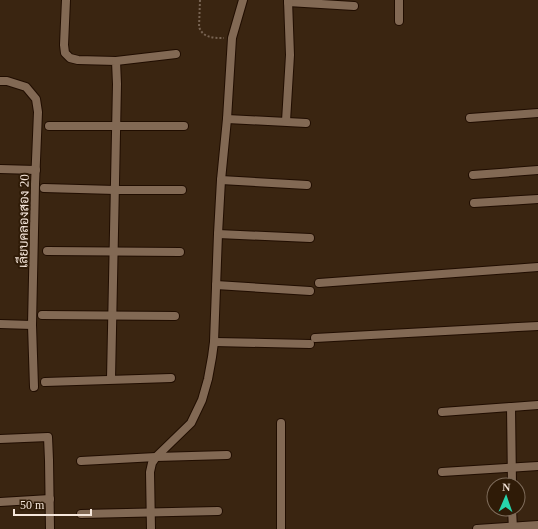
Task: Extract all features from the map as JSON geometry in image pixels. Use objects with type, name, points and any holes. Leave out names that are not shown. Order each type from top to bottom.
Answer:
[{"type":"street","points":[[66,0],[64,45],[65,53],[70,58],[78,60],[116,61],[176,54]]},
{"type":"street","points":[[151,529],[150,472],[152,463],[156,457],[191,423],[202,400],[208,379],[214,342],[218,234],[232,38],[243,0]]},
{"type":"street","points":[[399,0],[399,21]]},
{"type":"street","points":[[286,121],[290,54],[288,1],[354,6]]},
{"type":"street","points":[[111,379],[117,84],[116,61]]},
{"type":"street","name":"เลียบคลองสอง 20","points":[[0,81],[26,87],[36,99],[38,112],[32,325],[34,387]]},
{"type":"street","points":[[470,118],[538,113]]},
{"type":"street","points":[[227,118],[306,123]]},
{"type":"street","points":[[49,126],[184,126]]},
{"type":"street","points":[[0,169],[36,170]]},
{"type":"street","points":[[473,175],[538,170]]},
{"type":"street","points":[[222,180],[307,185]]},
{"type":"street","points":[[44,188],[182,190]]},
{"type":"street","points":[[474,203],[538,199]]},
{"type":"street","points":[[218,234],[310,238]]},
{"type":"street","points":[[47,251],[180,252]]},
{"type":"street","points":[[319,283],[538,267]]},
{"type":"street","points":[[216,285],[310,291]]},
{"type":"street","points":[[42,314],[175,316]]},
{"type":"street","points":[[0,324],[32,325]]},
{"type":"street","points":[[214,342],[312,341],[538,326]]},
{"type":"street","points":[[45,382],[171,378]]},
{"type":"street","points":[[442,412],[538,405]]},
{"type":"street","points":[[511,407],[512,477]]},
{"type":"street","points":[[281,423],[281,529]]},
{"type":"street","points":[[0,439],[48,437],[50,529]]},
{"type":"street","points":[[81,461],[227,455]]},
{"type":"street","points":[[442,472],[538,466]]},
{"type":"street","points":[[0,502],[50,499]]},
{"type":"street","points":[[81,514],[218,512]]},
{"type":"street","points":[[512,517],[513,528]]},
{"type":"street","points":[[477,529],[513,528],[538,525]]},
{"type":"path","points":[[200,0],[200,31],[203,34],[213,38],[232,38]]}]
